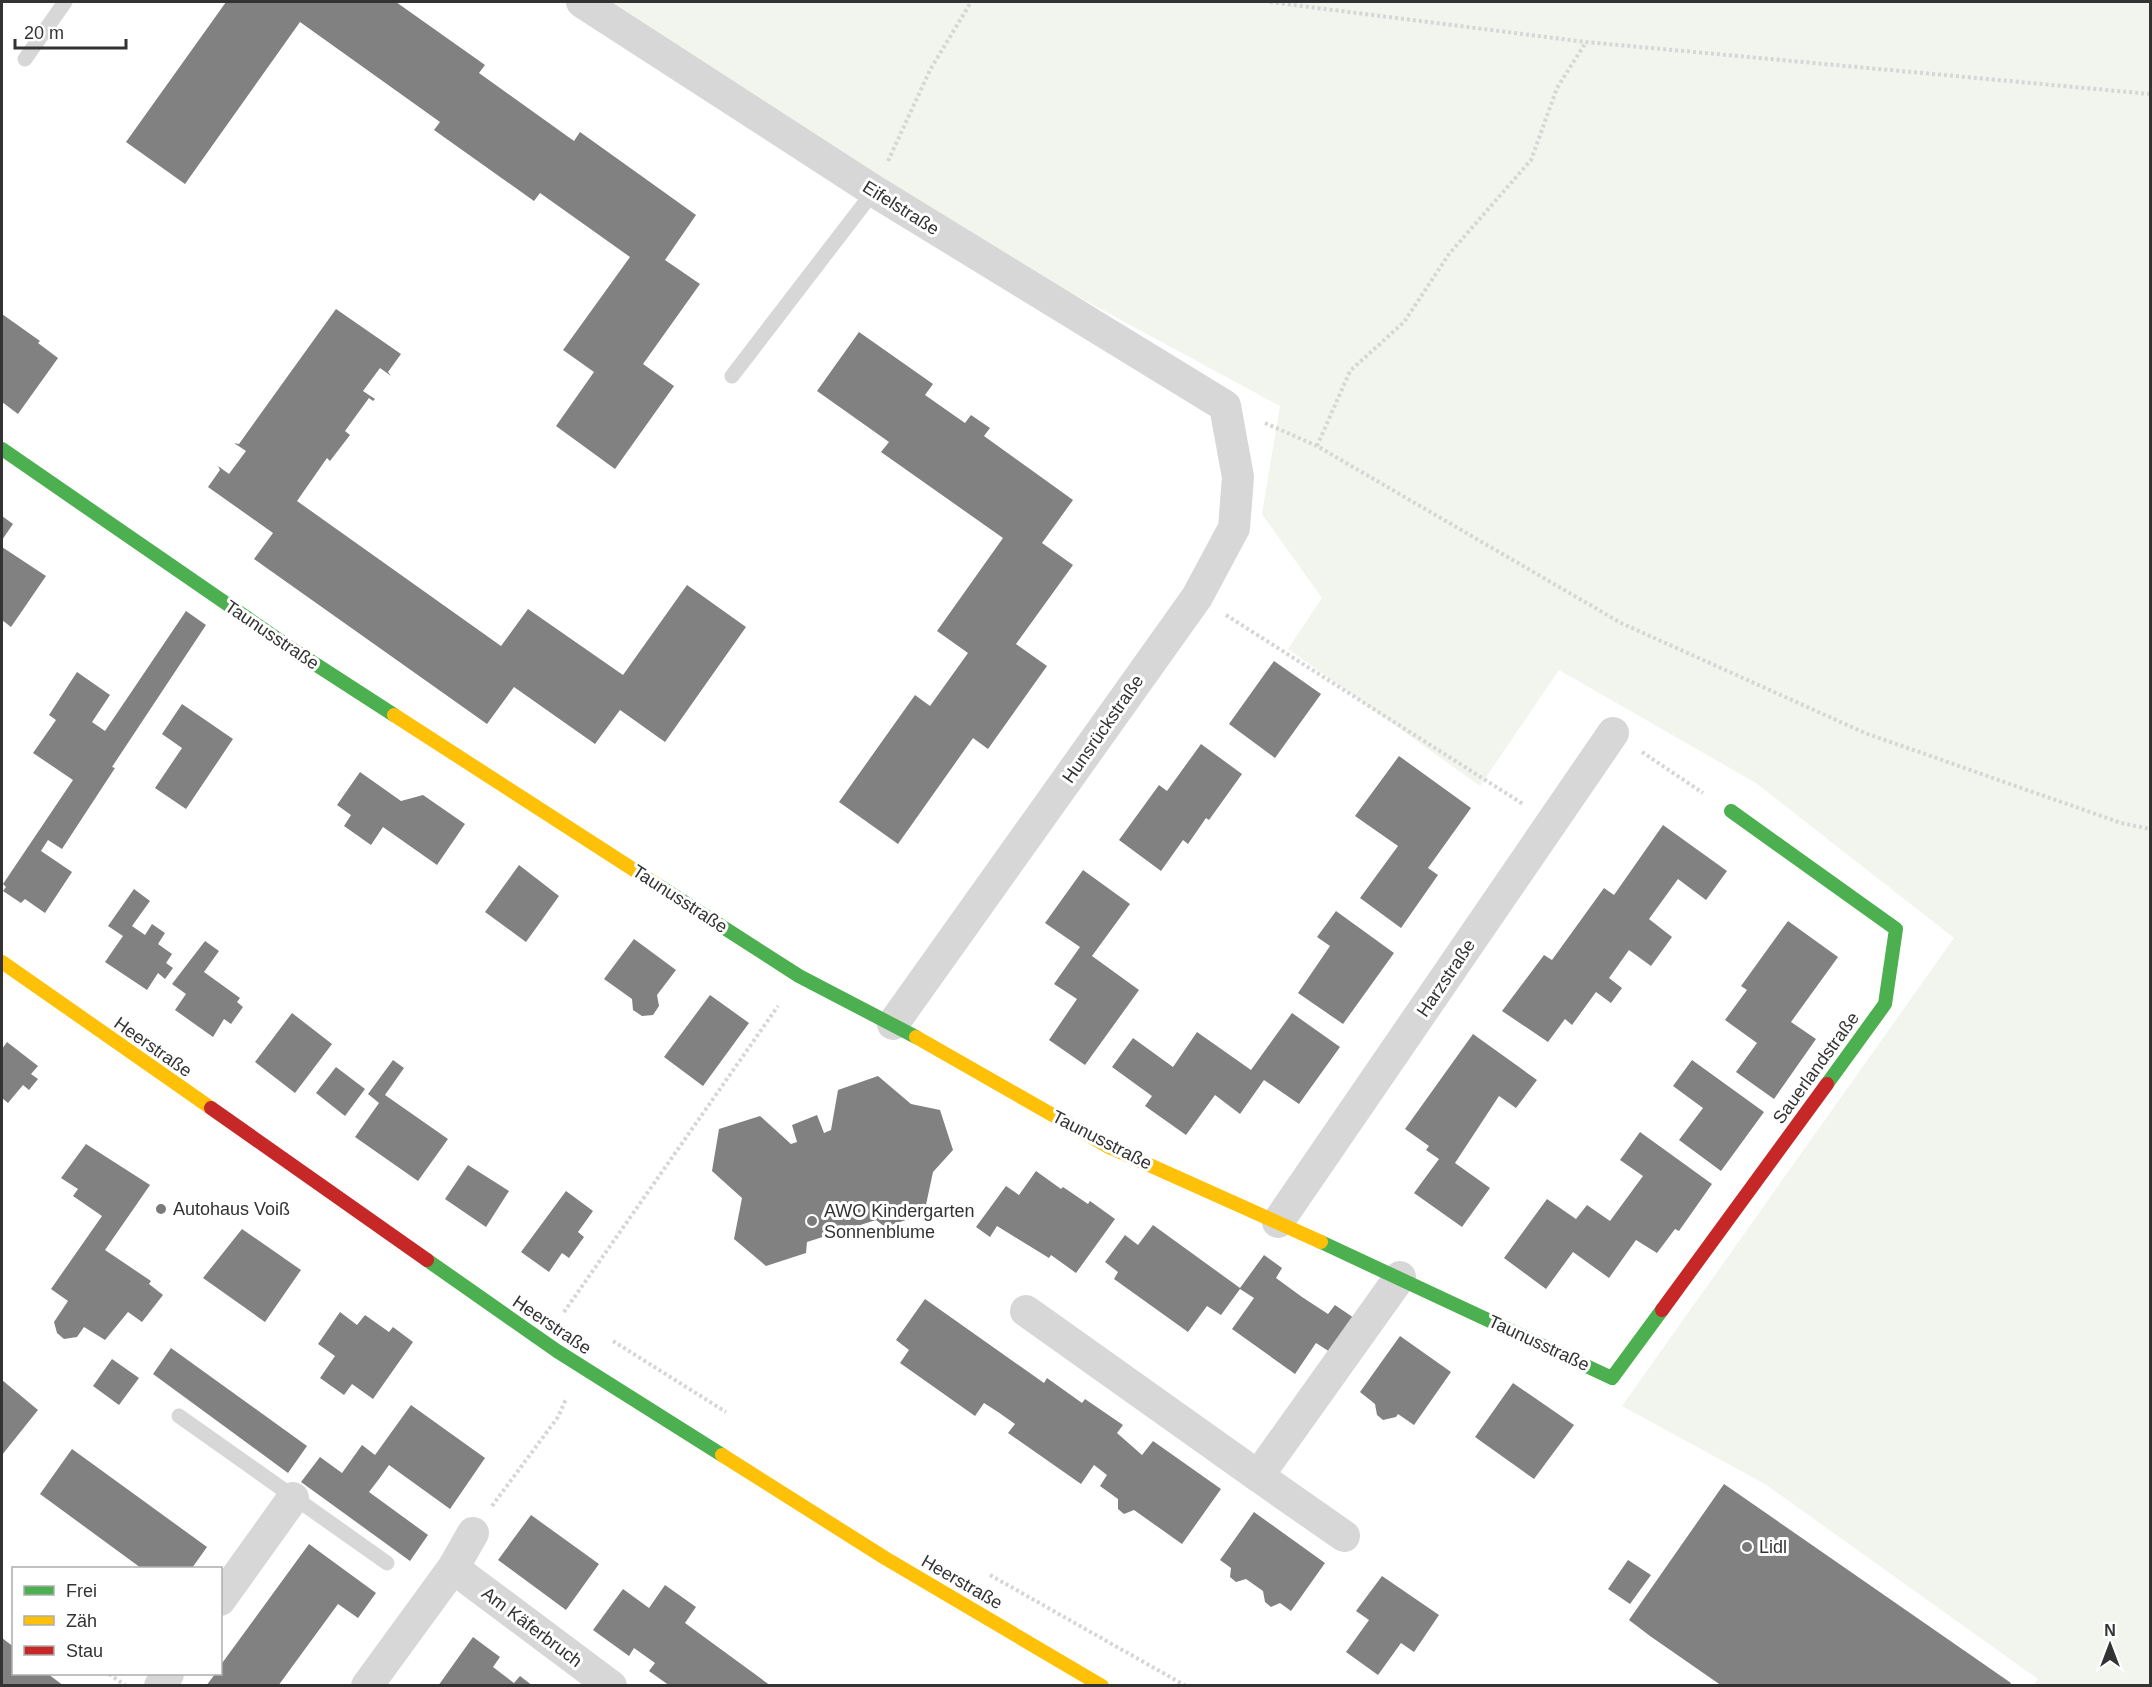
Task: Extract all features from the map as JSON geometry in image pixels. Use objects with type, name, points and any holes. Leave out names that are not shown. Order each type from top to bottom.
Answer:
[{"type":"street","name":"Eifelstraße","points":[[582,2],[874,191],[1225,406]]},
{"type":"street","name":"Hunsrückstraße","points":[[893,1024],[1197,597],[1234,528],[1238,477],[1225,406]]},
{"type":"street","name":"Taunusstraße","points":[[2,449],[295,651],[799,976],[893,1024],[1107,1146],[1400,1277],[1612,1378]]},
{"type":"street","name":"Harzstraße","points":[[1278,1222],[1613,733]]},
{"type":"street","name":"Sauerlandstraße","points":[[1612,1378],[1885,1004],[1896,929],[1731,811]]},
{"type":"street","name":"Heerstraße","points":[[2,962],[557,1352],[885,1558],[1102,1686]]},
{"type":"street","points":[[1258,1476],[1400,1277]]},
{"type":"street","points":[[1026,1311],[1344,1536]]},
{"type":"street","points":[[222,1597],[293,1498]]},
{"type":"street","points":[[367,1686],[453,1568],[473,1533]]},
{"type":"street","name":"Am Käferbruch","points":[[453,1568],[611,1686]]},
{"type":"lane","points":[[26,59],[65,2]]},
{"type":"lane","points":[[732,376],[874,191]]},
{"type":"lane","points":[[179,1416],[387,1563]]},
{"type":"path","points":[[874,191],[930,70],[971,2]]},
{"type":"path","points":[[1270,2],[1586,42],[2151,93]]},
{"type":"path","points":[[1317,446],[1350,371],[1404,322],[1449,254],[1531,160],[1557,88],[1586,42]]},
{"type":"path","points":[[1225,406],[1317,446],[1621,623],[1865,733],[2121,823],[2151,829]]},
{"type":"path","points":[[1197,597],[1552,823]]},
{"type":"path","points":[[1613,733],[1731,811]]},
{"type":"path","points":[[557,1352],[576,1325],[562,1315],[799,976]]},
{"type":"path","points":[[609,1339],[729,1414]]},
{"type":"path","points":[[473,1533],[558,1417],[567,1400],[560,1394]]},
{"type":"path","points":[[980,1569],[1186,1686]]},
{"type":"path","points":[[111,1675],[126,1686]]},
{"type":"shaded area","points":[[606,2],[2150,2],[2150,1685],[2034,1685],[2038,1679],[1765,1484],[1622,1406],[1954,938],[1756,783],[1559,670],[1480,786],[1288,649],[1322,598],[1262,514],[1280,406],[962,234]]},
{"type":"building","points":[[226,2],[396,2],[485,65],[479,73],[574,141],[580,132],[696,215],[665,260],[700,284],[643,364],[674,386],[615,469],[556,426],[594,372],[563,350],[630,257],[540,193],[534,201],[434,130],[440,122],[300,22],[185,184],[126,142]]},
{"type":"building","points":[[336,309],[401,354],[388,372],[391,376],[380,368],[363,391],[375,399],[373,401],[369,398],[345,431],[350,435],[330,461],[327,458],[297,501],[501,646],[528,609],[623,675],[687,585],[746,627],[665,742],[620,710],[595,744],[514,687],[487,724],[254,559],[273,533],[208,487],[220,470],[218,466],[229,474],[246,451],[234,443],[239,444]]},
{"type":"building","points":[[2,314],[40,341],[38,343],[58,358],[18,414],[2,402]]},
{"type":"building","points":[[859,332],[933,384],[925,395],[965,423],[971,415],[990,428],[984,436],[1073,500],[1042,543],[1073,565],[1016,644],[1047,666],[988,749],[973,738],[898,844],[839,802],[915,695],[930,706],[968,653],[937,631],[1003,538],[881,452],[889,442],[817,391]]},
{"type":"building","points":[[2,516],[13,524],[2,540]]},
{"type":"building","points":[[2,547],[46,576],[11,627],[2,620]]},
{"type":"building","points":[[186,611],[206,625],[112,767],[115,768],[62,849],[48,840],[41,851],[72,872],[45,913],[25,899],[21,903],[3,891],[6,887],[3,884],[73,780],[33,753],[56,720],[49,715],[77,672],[110,695],[92,722],[105,731]]},
{"type":"building","points":[[1274,661],[1321,694],[1275,758],[1229,724]]},
{"type":"building","points":[[182,704],[233,739],[186,809],[155,788],[182,748],[162,734]]},
{"type":"building","points":[[1201,744],[1242,774],[1209,820],[1206,818],[1188,844],[1183,840],[1161,871],[1119,840],[1159,785],[1167,791]]},
{"type":"building","points":[[1399,756],[1471,808],[1428,868],[1438,875],[1401,928],[1360,898],[1398,846],[1355,816]]},
{"type":"building","points":[[360,772],[401,801],[423,795],[465,824],[437,865],[383,827],[371,845],[344,826],[351,815],[337,805]]},
{"type":"building","points":[[1663,825],[1727,871],[1706,900],[1678,879],[1649,919],[1672,937],[1651,966],[1629,950],[1609,978],[1622,988],[1611,1003],[1596,992],[1572,1025],[1565,1019],[1548,1042],[1502,1011],[1544,955],[1552,960],[1604,888],[1614,895]]},
{"type":"building","points":[[519,865],[559,896],[526,942],[485,912]]},
{"type":"building","points":[[1083,870],[1130,904],[1092,956],[1139,990],[1085,1065],[1049,1040],[1077,999],[1054,984],[1080,947],[1045,923]]},
{"type":"building","points":[[134,889],[150,901],[132,926],[145,935],[152,924],[165,933],[158,944],[172,954],[166,963],[173,968],[165,979],[158,973],[147,990],[105,962],[123,936],[108,926]]},
{"type":"building","points":[[1336,911],[1394,953],[1343,1024],[1298,993],[1330,946],[1317,937]]},
{"type":"building","points":[[1788,921],[1838,957],[1791,1022],[1816,1039],[1774,1099],[1736,1072],[1757,1043],[1725,1020],[1747,990],[1741,986]]},
{"type":"building","points":[[634,939],[676,970],[657,995],[659,1006],[653,1015],[642,1016],[633,1010],[632,999],[604,979]]},
{"type":"building","points":[[205,941],[219,951],[204,972],[240,998],[237,1002],[243,1007],[231,1024],[224,1019],[213,1037],[175,1010],[186,994],[172,984]]},
{"type":"building","points":[[710,995],[749,1023],[703,1086],[664,1057]]},
{"type":"building","points":[[292,1013],[332,1044],[295,1093],[255,1062]]},
{"type":"building","points":[[1292,1013],[1340,1047],[1299,1104],[1264,1080],[1240,1114],[1215,1095],[1186,1135],[1145,1106],[1152,1096],[1112,1067],[1133,1038],[1173,1067],[1197,1032],[1251,1070]]},
{"type":"building","points":[[1473,1034],[1537,1080],[1516,1108],[1499,1096],[1455,1163],[1490,1188],[1462,1227],[1414,1193],[1439,1159],[1426,1150],[1429,1146],[1405,1129]]},
{"type":"building","points":[[7,1042],[38,1066],[31,1074],[38,1079],[29,1090],[23,1085],[8,1103],[2,1098],[2,1049]]},
{"type":"building","points":[[393,1060],[404,1068],[385,1095],[448,1139],[418,1181],[355,1137],[379,1103],[368,1094]]},
{"type":"building","points":[[1692,1060],[1764,1112],[1721,1171],[1679,1140],[1703,1108],[1673,1086]]},
{"type":"building","points":[[336,1067],[365,1089],[345,1116],[316,1093]]},
{"type":"building","points":[[878,1076],[911,1104],[940,1110],[953,1150],[933,1172],[924,1214],[885,1227],[876,1220],[807,1242],[806,1253],[766,1266],[734,1239],[742,1198],[712,1171],[719,1129],[760,1116],[791,1144],[797,1142],[792,1125],[817,1115],[824,1133],[831,1130],[838,1090]]},
{"type":"building","points":[[1640,1132],[1712,1184],[1679,1231],[1675,1229],[1657,1253],[1636,1240],[1609,1278],[1573,1252],[1546,1289],[1504,1258],[1547,1199],[1576,1219],[1587,1205],[1610,1221],[1643,1176],[1620,1160]]},
{"type":"building","points":[[86,1144],[150,1185],[105,1250],[151,1281],[149,1284],[163,1295],[142,1322],[128,1312],[105,1340],[84,1327],[77,1337],[64,1339],[57,1333],[54,1322],[68,1301],[51,1289],[102,1216],[73,1196],[78,1189],[61,1178]]},
{"type":"building","points":[[468,1165],[509,1191],[486,1227],[445,1199]]},
{"type":"building","points":[[1036,1171],[1061,1189],[1063,1187],[1088,1204],[1090,1201],[1115,1219],[1076,1273],[1051,1255],[1049,1258],[997,1226],[990,1237],[976,1227],[1006,1186],[1019,1195]]},
{"type":"building","points":[[566,1191],[593,1211],[578,1232],[584,1237],[569,1258],[562,1253],[549,1272],[521,1252]]},
{"type":"building","points":[[1153,1225],[1240,1288],[1264,1255],[1282,1268],[1276,1278],[1302,1297],[1328,1314],[1335,1305],[1354,1318],[1330,1352],[1316,1343],[1295,1374],[1232,1329],[1254,1298],[1240,1289],[1221,1315],[1207,1306],[1188,1332],[1114,1279],[1118,1272],[1105,1262],[1125,1235],[1138,1245]]},
{"type":"building","points":[[242,1229],[301,1270],[265,1322],[203,1278]]},
{"type":"building","points":[[925,1299],[1044,1383],[1047,1378],[1082,1403],[1085,1399],[1123,1425],[1117,1433],[1142,1455],[1153,1441],[1221,1489],[1182,1544],[1134,1510],[1124,1514],[1118,1509],[1118,1499],[1100,1486],[1107,1475],[1094,1465],[1081,1484],[1008,1433],[1015,1424],[998,1412],[984,1403],[975,1416],[900,1363],[909,1350],[896,1340]]},
{"type":"building","points":[[340,1312],[357,1325],[365,1315],[389,1332],[393,1327],[413,1342],[373,1399],[352,1384],[344,1395],[320,1378],[335,1356],[318,1344]]},
{"type":"building","points":[[1400,1336],[1451,1372],[1414,1425],[1398,1414],[1396,1417],[1383,1420],[1377,1415],[1375,1404],[1360,1392]]},
{"type":"building","points":[[171,1348],[307,1446],[288,1473],[153,1374]]},
{"type":"building","points":[[112,1359],[139,1378],[119,1405],[93,1386]]},
{"type":"building","points":[[2,1380],[38,1410],[2,1455]]},
{"type":"building","points":[[1513,1383],[1574,1425],[1534,1479],[1475,1437]]},
{"type":"building","points":[[411,1405],[485,1458],[450,1509],[389,1465],[369,1492],[428,1535],[410,1561],[301,1482],[320,1457],[342,1473],[362,1445],[375,1455]]},
{"type":"building","points":[[72,1449],[207,1547],[193,1567],[140,1567],[40,1494]]},
{"type":"building","name":"Lidl","points":[[1724,1484],[2011,1683],[2009,1686],[1722,1686],[1650,1636],[1629,1620]]},
{"type":"building","points":[[1254,1512],[1325,1563],[1291,1611],[1280,1603],[1271,1607],[1265,1602],[1263,1591],[1246,1579],[1236,1582],[1230,1577],[1231,1568],[1220,1560]]},
{"type":"building","points":[[531,1515],[599,1564],[566,1610],[498,1560]]},
{"type":"building","points":[[309,1544],[376,1593],[358,1618],[338,1604],[278,1686],[206,1686],[214,1675],[222,1675],[222,1663]]},
{"type":"building","points":[[1628,1560],[1651,1575],[1630,1604],[1608,1589]]},
{"type":"building","points":[[1382,1576],[1439,1615],[1414,1652],[1401,1643],[1378,1675],[1346,1652],[1369,1620],[1356,1611]]},
{"type":"building","points":[[665,1585],[696,1607],[685,1623],[771,1686],[670,1686],[649,1671],[655,1663],[634,1648],[629,1656],[593,1630],[623,1589],[649,1608]]},
{"type":"building","points":[[473,1637],[500,1657],[493,1667],[514,1683],[520,1676],[533,1686],[438,1686]]},
{"type":"building","points":[[2,1638],[12,1646],[12,1675],[49,1675],[64,1686],[2,1686]]},
{"type":"traffic: fast","points":[[2,449],[295,651],[394,715]]},
{"type":"traffic: fast","points":[[1731,811],[1896,929],[1885,1004],[1827,1084]]},
{"type":"traffic: fast","points":[[659,886],[799,976],[916,1037]]},
{"type":"traffic: fast","points":[[1321,1242],[1612,1378],[1662,1310]]},
{"type":"traffic: fast","points":[[427,1260],[557,1351],[722,1455]]},
{"type":"traffic: slow","points":[[394,715],[659,886]]},
{"type":"traffic: slow","points":[[2,962],[211,1108]]},
{"type":"traffic: slow","points":[[916,1037],[1107,1146],[1321,1242]]},
{"type":"traffic: slow","points":[[722,1455],[885,1558],[1102,1686]]},
{"type":"traffic: jam","points":[[1662,1310],[1827,1084]]},
{"type":"traffic: jam","points":[[211,1108],[427,1260]]},
{"type":"place","name":"Autohaus Voiß","points":[[161,1209]]},
{"type":"place","name":"AWO Kindergarten Sonnenblume","points":[[812,1221]]},
{"type":"place","name":"Lidl","points":[[1747,1547]]}]
